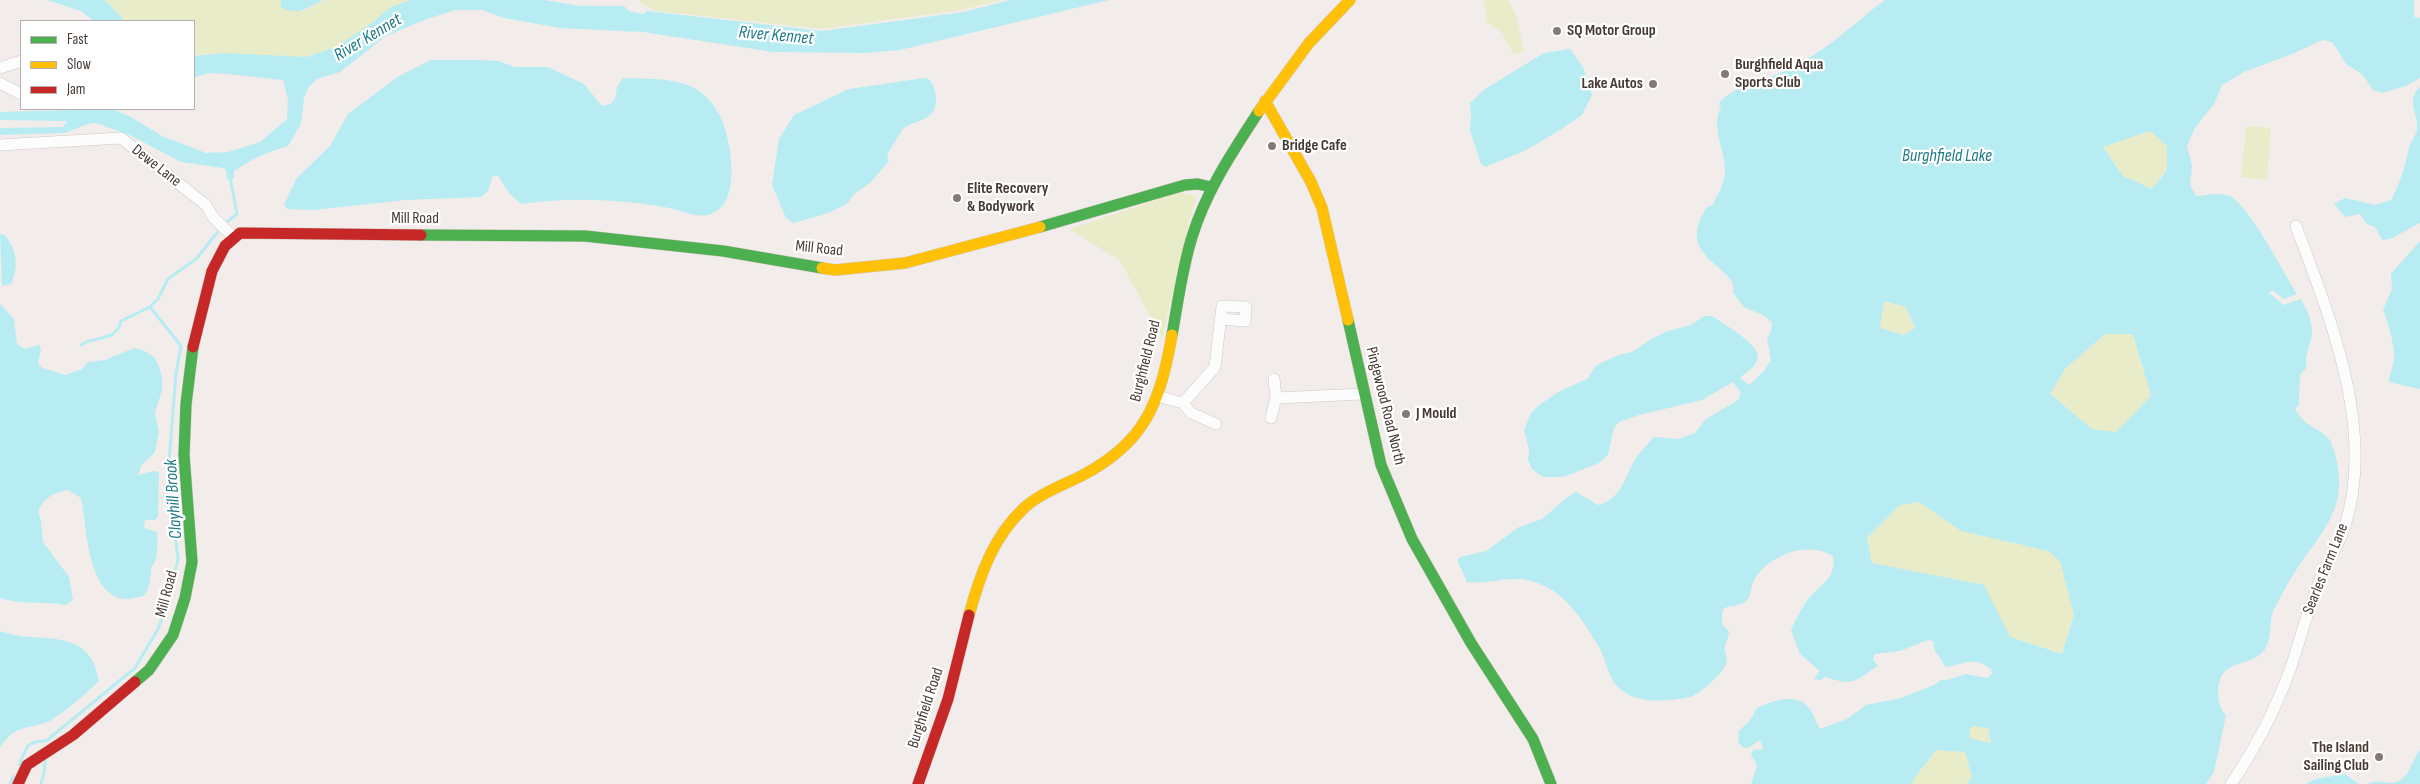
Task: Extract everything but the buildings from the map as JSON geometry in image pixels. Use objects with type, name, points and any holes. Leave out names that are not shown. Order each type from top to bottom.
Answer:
[{"type":"street","name":"Burghfield Road","points":[[918,784],[952,687],[983,566],[994,543],[1016,515],[1030,504],[1091,472],[1120,451],[1139,433],[1157,396],[1187,255],[1211,187],[1265,101],[1312,37],[1350,0]]},
{"type":"street","points":[[0,68],[20,60]]},
{"type":"street","points":[[0,83],[20,93]]},
{"type":"street","name":"Pingewood Road North","points":[[1265,101],[1311,182],[1322,208],[1363,394],[1381,465],[1412,538],[1466,635],[1532,739],[1552,784]]},
{"type":"street","name":"Dewe Lane","points":[[0,144],[120,138],[206,204],[216,220],[233,238]]},
{"type":"street","name":"Mill Road","points":[[18,784],[27,766],[73,735],[149,670],[173,635],[185,598],[192,562],[184,456],[186,404],[192,350],[212,271],[225,246],[240,233],[585,236],[723,251],[834,270],[906,263],[990,242],[1185,185],[1198,184],[1211,187]]},
{"type":"street","name":"Searles Farm Lane","points":[[2231,784],[2243,767],[2272,712],[2290,669],[2320,579],[2344,529],[2354,483],[2356,458],[2354,431],[2344,373],[2326,308],[2296,226]]},
{"type":"street","points":[[1183,403],[1215,367],[1220,319]]},
{"type":"street","points":[[1271,418],[1276,398],[1274,379]]},
{"type":"street","points":[[1276,398],[1363,394]]},
{"type":"street","points":[[1157,396],[1183,403],[1191,413],[1216,424]]},
{"type":"green space","points":[[105,0],[282,0],[280,6],[305,11],[324,0],[411,0],[389,10],[338,47],[312,56],[297,58],[220,53],[195,56],[195,20],[124,20]]},
{"type":"green space","points":[[638,0],[1001,0],[961,10],[822,29],[656,11],[643,5]]},
{"type":"green space","points":[[1484,0],[1508,0],[1516,15],[1524,51],[1514,55],[1502,33],[1487,23]]},
{"type":"green space","points":[[2246,126],[2271,128],[2267,180],[2241,177]]},
{"type":"green space","points":[[2150,131],[2167,146],[2167,169],[2152,189],[2123,176],[2103,147]]},
{"type":"green space","points":[[1178,193],[1197,196],[1162,339],[1120,261],[1070,229]]},
{"type":"green space","points":[[1884,301],[1906,307],[1915,328],[1904,335],[1880,328]]},
{"type":"green space","points":[[2105,334],[2133,334],[2151,397],[2116,432],[2092,429],[2050,394],[2065,369]]},
{"type":"green space","points":[[1919,502],[1961,531],[2048,551],[2061,561],[2074,615],[2062,654],[2010,637],[1983,585],[1871,563],[1867,538],[1900,505]]},
{"type":"green space","points":[[1970,725],[1988,728],[1991,743],[1968,738]]},
{"type":"green space","points":[[1936,750],[1965,752],[1972,777],[1967,784],[1913,784],[1913,780]]},
{"type":"water","points":[[47,0],[105,0],[124,20],[93,20],[81,11]]},
{"type":"water","points":[[282,0],[324,0],[308,8],[292,11],[280,6]]},
{"type":"water","name":"River Kennet","points":[[411,0],[544,0],[582,6],[624,6],[629,11],[643,14],[647,11],[822,31],[964,12],[1010,0],[1109,0],[900,50],[867,53],[773,52],[643,32],[560,28],[504,18],[482,10],[455,10],[386,36],[340,72],[317,79],[309,87],[304,98],[301,124],[288,146],[260,156],[240,167],[234,171],[234,179],[227,179],[226,170],[223,168],[181,162],[132,136],[96,123],[88,124],[65,133],[0,135],[0,128],[63,127],[67,121],[0,120],[0,112],[114,110],[131,117],[162,136],[206,153],[228,152],[260,142],[287,119],[288,100],[283,80],[208,73],[195,78],[195,56],[223,53],[306,57],[336,47],[373,22],[391,7]]},
{"type":"water","name":"Burghfield Lake","points":[[1885,0],[2414,0],[2414,17],[2420,18],[2420,78],[2406,86],[2382,93],[2373,90],[2363,75],[2346,64],[2333,43],[2325,40],[2318,42],[2244,72],[2222,85],[2214,104],[2195,128],[2187,146],[2192,166],[2190,185],[2196,196],[2223,194],[2235,200],[2254,223],[2297,294],[2284,299],[2272,290],[2269,293],[2284,305],[2301,299],[2311,321],[2312,334],[2306,358],[2307,367],[2300,375],[2299,405],[2295,408],[2306,422],[2331,442],[2339,480],[2336,506],[2327,525],[2291,578],[2274,609],[2269,639],[2265,649],[2259,656],[2229,668],[2219,682],[2219,701],[2226,715],[2214,772],[2206,784],[1967,784],[1972,777],[1965,752],[1936,750],[1913,780],[1913,784],[1751,784],[1757,766],[1751,754],[1753,750],[1763,749],[1760,740],[1748,748],[1742,747],[1738,741],[1739,731],[1751,719],[1757,708],[1784,699],[1798,700],[1809,708],[1820,729],[1847,719],[1866,705],[1901,698],[1934,685],[1941,680],[1966,674],[1987,678],[1992,674],[1991,669],[1974,661],[1946,667],[1935,652],[1933,641],[1928,640],[1900,651],[1875,654],[1873,660],[1878,666],[1853,681],[1848,682],[1825,677],[1821,680],[1814,679],[1820,671],[1800,654],[1791,630],[1806,602],[1829,577],[1832,571],[1833,556],[1823,551],[1800,550],[1788,553],[1768,564],[1759,572],[1753,582],[1750,596],[1747,600],[1741,604],[1723,609],[1722,622],[1729,631],[1725,644],[1727,661],[1722,671],[1712,682],[1690,697],[1672,700],[1644,700],[1627,694],[1616,685],[1610,676],[1600,649],[1591,633],[1579,616],[1559,595],[1529,580],[1509,579],[1467,582],[1457,560],[1460,557],[1486,551],[1519,527],[1542,519],[1576,492],[1598,505],[1606,502],[1617,493],[1636,458],[1654,437],[1679,439],[1695,433],[1706,419],[1738,400],[1741,393],[1733,382],[1702,400],[1639,415],[1619,422],[1614,428],[1608,455],[1599,463],[1563,477],[1543,477],[1532,469],[1528,460],[1529,450],[1524,430],[1531,413],[1558,392],[1587,379],[1595,367],[1601,363],[1619,355],[1632,352],[1651,339],[1668,331],[1691,325],[1704,316],[1712,316],[1742,336],[1755,349],[1758,355],[1754,366],[1740,378],[1749,385],[1763,372],[1771,360],[1767,338],[1771,331],[1772,323],[1765,316],[1744,307],[1733,293],[1733,284],[1727,275],[1701,250],[1697,238],[1698,224],[1708,206],[1712,206],[1720,190],[1725,173],[1717,123],[1721,107],[1719,103],[1731,93],[1744,86],[1779,73],[1812,56]],"holes":[[[2150,131],[2167,146],[2167,170],[2152,189],[2123,176],[2103,147]],[[1884,301],[1906,307],[1915,328],[1904,335],[1880,328]],[[2105,334],[2133,334],[2151,396],[2116,432],[2092,429],[2050,394],[2065,369]],[[1919,502],[1961,531],[2048,551],[2060,561],[2074,615],[2062,654],[2010,637],[1984,585],[1872,563],[1867,538],[1900,505]],[[1971,726],[1988,728],[1991,743],[1969,738]]]},
{"type":"water","points":[[1570,49],[1583,67],[1592,95],[1582,115],[1526,150],[1485,167],[1481,164],[1470,130],[1470,103],[1485,89],[1544,53]]},
{"type":"water","points":[[431,60],[498,61],[515,67],[548,67],[584,84],[602,106],[610,104],[615,99],[617,87],[623,78],[674,81],[693,87],[712,103],[724,126],[728,139],[731,168],[731,183],[728,196],[722,206],[713,213],[702,216],[669,208],[614,201],[558,200],[521,204],[509,193],[498,176],[493,176],[488,191],[481,197],[406,200],[313,210],[287,209],[284,205],[296,179],[330,146],[348,114],[399,76]]},
{"type":"water","points":[[924,78],[930,80],[935,90],[936,106],[934,110],[926,118],[904,128],[887,154],[889,161],[870,183],[854,194],[847,204],[828,213],[794,223],[786,218],[772,185],[779,139],[794,115],[849,89]]},
{"type":"water","points":[[2420,87],[2420,223],[2390,239],[2382,240],[2375,227],[2367,224],[2360,214],[2345,217],[2334,204],[2345,198],[2375,205],[2391,200],[2400,180],[2410,145],[2416,134],[2417,124],[2413,97]]},
{"type":"water","points":[[0,234],[5,235],[12,246],[16,265],[11,284],[2,286]]},
{"type":"water","points":[[2420,241],[2420,389],[2389,382],[2394,353],[2391,334],[2383,310],[2392,289],[2391,274]]},
{"type":"water","points":[[0,304],[14,319],[17,344],[24,349],[39,345],[41,350],[38,363],[42,368],[66,375],[82,369],[88,362],[105,360],[134,348],[143,350],[154,357],[159,366],[162,377],[162,390],[155,413],[159,432],[155,452],[141,466],[138,475],[154,471],[159,472],[158,517],[155,520],[145,520],[144,528],[157,532],[157,550],[156,559],[151,569],[149,586],[144,596],[125,599],[112,595],[103,586],[91,558],[81,498],[68,490],[50,496],[38,511],[43,542],[69,577],[73,600],[66,605],[0,598]]},
{"type":"water","points":[[0,631],[15,635],[61,640],[74,644],[85,651],[94,663],[99,681],[59,715],[45,723],[12,733],[0,748]]},
{"type":"water","points":[[2420,750],[2420,784],[2367,784],[2376,782],[2390,783],[2401,779],[2409,771]]},
{"type":"water","points":[[2345,774],[2359,784],[2305,784],[2316,779]]},
{"type":"waterway","name":"Clayhill Brook","points":[[224,224],[237,214],[230,177]]},
{"type":"waterway","name":"Clayhill Brook","points":[[19,765],[30,744],[46,741],[135,668],[158,629],[170,594],[178,559],[168,475],[176,373],[181,346],[150,307],[158,299],[168,279],[196,259],[220,229]]},
{"type":"waterway","points":[[81,345],[110,336],[115,333],[121,321],[150,307]]},
{"type":"waterway","points":[[41,784],[45,760]]},
{"type":"waterway","name":"Clayhill Brook","points":[[10,784],[13,777]]},
{"type":"traffic: fast","points":[[1172,335],[1180,286],[1198,220],[1212,187],[1259,111]]},
{"type":"traffic: fast","points":[[1040,227],[1185,185],[1198,184],[1211,187]]},
{"type":"traffic: fast","points":[[421,235],[585,236],[723,251],[822,268]]},
{"type":"traffic: fast","points":[[1348,320],[1381,465],[1412,539],[1471,643],[1533,739],[1551,784]]},
{"type":"traffic: fast","points":[[135,682],[149,670],[173,635],[185,598],[192,562],[184,455],[186,404],[193,347]]},
{"type":"traffic: slow","points":[[1259,111],[1309,43],[1350,0]]},
{"type":"traffic: slow","points":[[1265,101],[1311,182],[1322,208],[1348,320]]},
{"type":"traffic: slow","points":[[822,268],[835,270],[905,263],[1040,227]]},
{"type":"traffic: slow","points":[[969,615],[989,557],[1013,519],[1037,498],[1083,475],[1104,462],[1122,449],[1136,434],[1147,418],[1155,400],[1162,380],[1172,335]]},
{"type":"traffic: jam","points":[[193,347],[212,271],[225,246],[240,233],[421,235]]},
{"type":"traffic: jam","points":[[918,784],[948,699],[969,615]]},
{"type":"traffic: jam","points":[[18,784],[27,765],[73,735],[135,682]]},
{"type":"place","name":"SQ Motor Group","points":[[1557,31]]},
{"type":"place","name":"Burghfield Aqua Sports Club","points":[[1725,74]]},
{"type":"place","name":"Lake Autos","points":[[1653,84]]},
{"type":"place","name":"Bridge Cafe","points":[[1272,146]]},
{"type":"place","name":"Elite Recovery & Bodywork","points":[[957,198]]},
{"type":"place","name":"J Mould","points":[[1406,414]]},
{"type":"place","name":"The Island Sailing Club","points":[[2379,757]]}]
